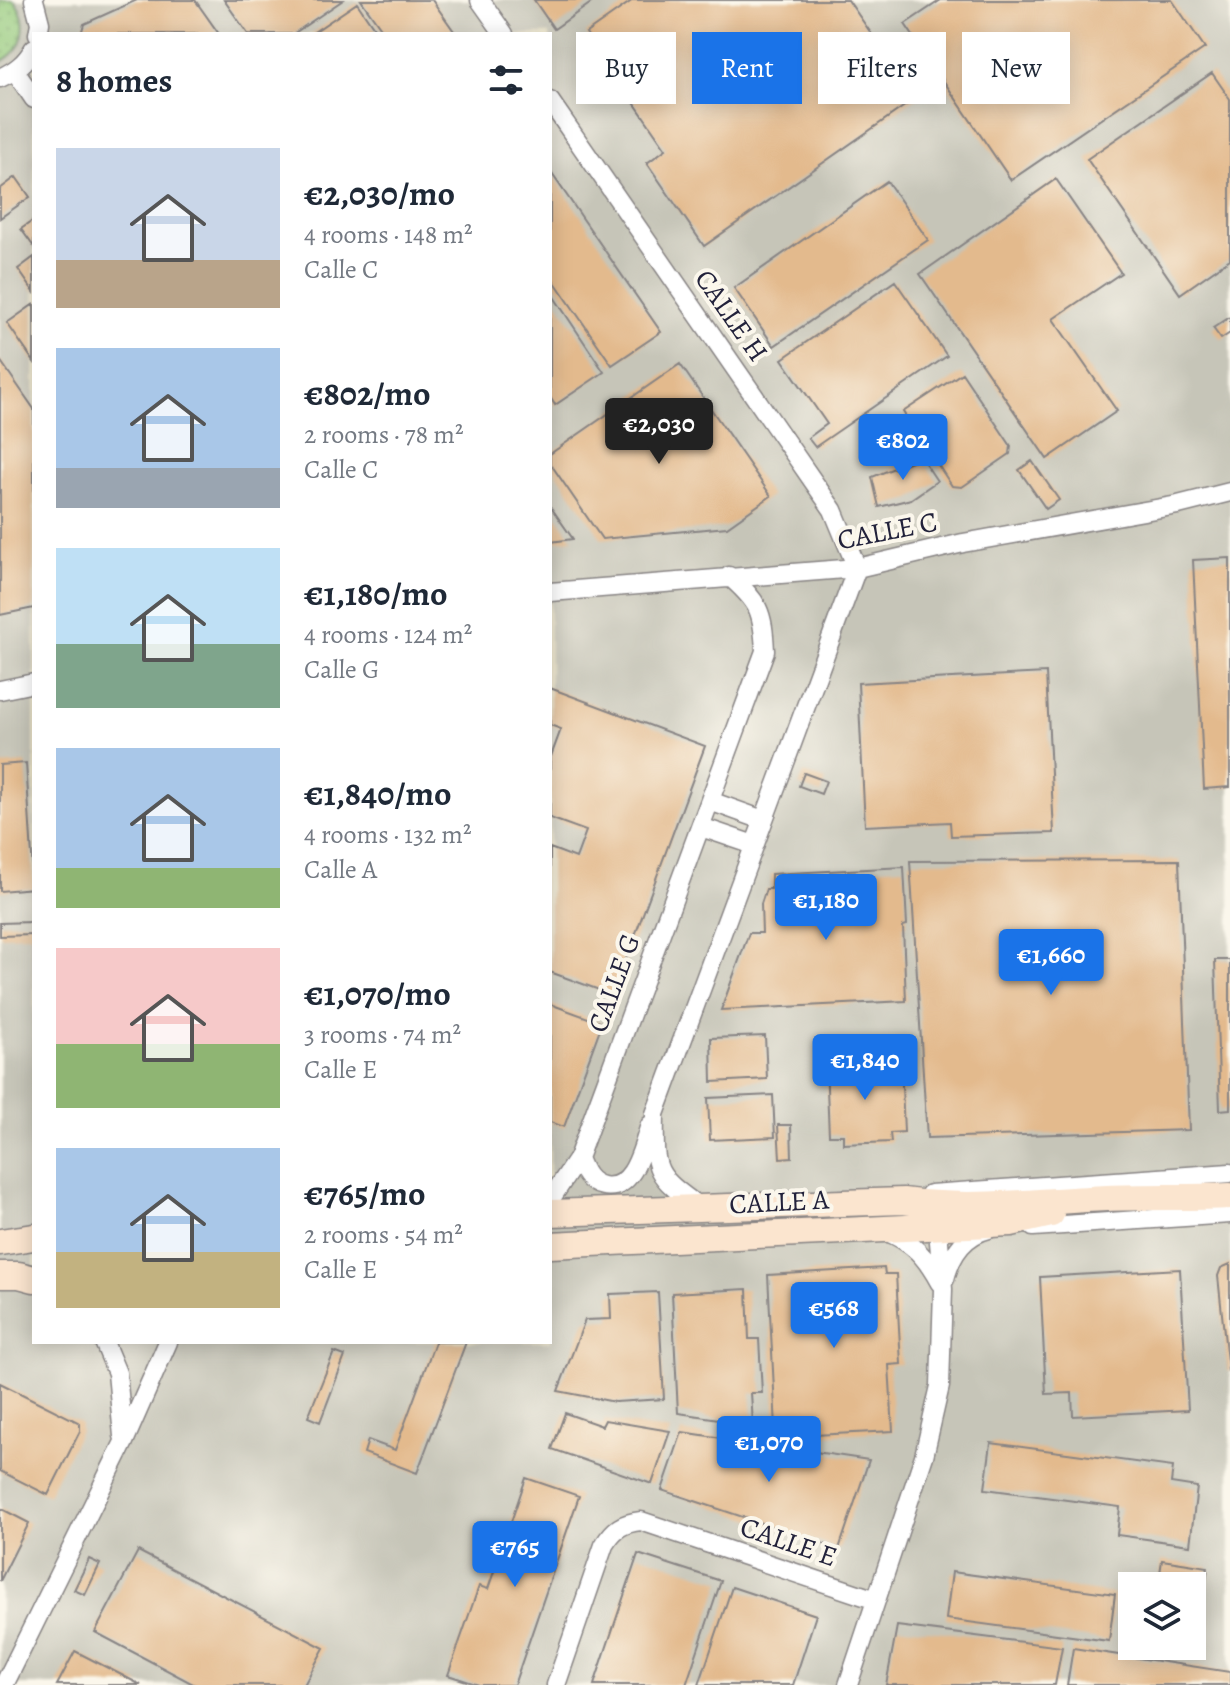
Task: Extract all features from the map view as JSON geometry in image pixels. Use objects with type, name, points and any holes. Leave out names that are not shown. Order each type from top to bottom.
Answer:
[{"type":"street","points":[[480,0],[503,32]]},
{"type":"street","points":[[38,32],[39,2]]},
{"type":"street","points":[[32,52],[8,74],[32,97]]},
{"type":"street","name":"CALLE H","points":[[552,104],[833,510],[857,568]]},
{"type":"street","name":"CALLE C","points":[[552,592],[857,568],[963,543],[1178,505],[1230,492]]},
{"type":"street","points":[[578,1158],[583,1172],[592,1182],[602,1186],[625,1183],[633,1170],[857,568]]},
{"type":"street","name":"CALLE G","points":[[552,1197],[578,1158],[765,651],[764,619],[749,594],[729,576]]},
{"type":"street","points":[[0,690],[32,683]]},
{"type":"street","points":[[710,801],[763,820]]},
{"type":"street","points":[[701,827],[754,845]]},
{"type":"street","points":[[655,1114],[657,1167],[678,1191],[702,1208]]},
{"type":"street","name":"CALLE A","points":[[552,1213],[903,1201],[935,1193],[1230,1173]]},
{"type":"street","name":"CALLE A","points":[[552,1245],[877,1228],[937,1216],[1111,1198],[1226,1202]]},
{"type":"street","name":"CALLE A","points":[[903,1201],[937,1216],[1011,1223],[1038,1215],[1226,1202]]},
{"type":"street","points":[[848,1685],[924,1456],[940,1386],[943,1289],[937,1216]]},
{"type":"street","points":[[943,1289],[949,1264],[968,1239],[981,1231],[1011,1223]]},
{"type":"street","points":[[877,1228],[915,1246],[943,1289]]},
{"type":"street","points":[[0,1242],[32,1237]]},
{"type":"street","points":[[0,1275],[32,1278]]},
{"type":"street","points":[[105,1344],[117,1373],[124,1442]]},
{"type":"street","points":[[4,1685],[124,1442],[167,1344]]},
{"type":"street","name":"CALLE E","points":[[556,1685],[604,1545],[613,1532],[626,1522],[641,1521],[876,1600]]},
{"type":"shaded area","points":[[0,0],[1224,0],[1230,8],[1230,1685],[0,1685]]},
{"type":"green space","points":[[0,0],[14,0],[24,26],[20,43],[0,62]]},
{"type":"building","points":[[137,0],[195,0],[218,32],[82,32],[84,24]]},
{"type":"building","points":[[224,0],[343,0],[296,32],[247,32]]},
{"type":"building","points":[[361,0],[432,0],[455,32],[384,32]]},
{"type":"building","points":[[534,0],[589,0],[591,3],[554,29]]},
{"type":"building","points":[[633,0],[848,0],[870,32],[818,32],[818,104],[907,104],[704,246],[647,163],[666,149],[635,104],[676,104],[676,32],[587,32]]},
{"type":"building","points":[[941,0],[1172,0],[1205,48],[1011,180],[946,84],[946,32],[910,32],[905,24]]},
{"type":"building","points":[[357,3],[377,32],[314,32]]},
{"type":"building","points":[[1212,73],[1230,99],[1230,259],[1180,294],[1087,159]]},
{"type":"building","points":[[552,174],[661,332],[612,365],[552,278]]},
{"type":"building","points":[[16,177],[30,197],[0,218],[0,189]]},
{"type":"building","points":[[1056,179],[1121,273],[1053,319],[1117,411],[1047,459],[920,274]]},
{"type":"building","points":[[887,181],[928,240],[774,346],[734,288]]},
{"type":"building","points":[[32,221],[32,244],[21,229]]},
{"type":"building","points":[[32,258],[32,289],[18,269]]},
{"type":"building","points":[[895,281],[947,356],[815,447],[808,438],[827,424],[782,359]]},
{"type":"building","points":[[552,294],[604,372],[555,405],[552,400]]},
{"type":"building","points":[[32,305],[32,359],[7,323]]},
{"type":"building","points":[[1230,317],[1230,333],[1221,339],[1213,328]]},
{"type":"building","points":[[0,360],[32,406],[32,608],[0,615]]},
{"type":"building","points":[[680,364],[771,496],[727,527],[602,539],[552,466],[552,453]]},
{"type":"building","points":[[962,373],[1011,446],[1010,454],[962,487],[952,486],[903,412]]},
{"type":"building","points":[[921,457],[937,481],[911,499],[879,507],[872,477]]},
{"type":"building","points":[[1032,461],[1059,500],[1046,509],[1019,470]]},
{"type":"building","points":[[552,509],[573,539],[552,542]]},
{"type":"building","points":[[1230,558],[1230,787],[1204,789],[1193,560]]},
{"type":"building","points":[[1046,673],[1054,833],[951,836],[950,822],[865,826],[858,683]]},
{"type":"building","points":[[552,689],[705,746],[613,995],[552,973],[552,849],[576,858],[586,831],[552,819],[552,754],[561,729],[552,726]]},
{"type":"building","points":[[26,763],[32,888],[0,891],[0,765]]},
{"type":"building","points":[[804,773],[826,781],[821,794],[799,786]]},
{"type":"building","points":[[1179,860],[1189,1130],[927,1138],[910,861]]},
{"type":"building","points":[[904,867],[906,1001],[721,1010],[749,933],[762,933],[761,904],[766,889],[771,889],[771,874]]},
{"type":"building","points":[[32,922],[32,935],[0,936],[0,923]]},
{"type":"building","points":[[1215,960],[1230,960],[1230,1109],[1220,1110]]},
{"type":"building","points":[[552,1005],[602,1023],[564,1127],[552,1123]]},
{"type":"building","points":[[765,1036],[767,1079],[712,1082],[711,1038]]},
{"type":"building","points":[[901,1062],[904,1132],[890,1133],[891,1142],[843,1144],[843,1135],[829,1135],[826,1065]]},
{"type":"building","points":[[773,1095],[775,1137],[710,1140],[708,1098]]},
{"type":"building","points":[[778,1125],[791,1125],[792,1157],[780,1158]]},
{"type":"building","points":[[1230,1264],[1228,1371],[1218,1276],[1221,1268]]},
{"type":"building","points":[[884,1268],[885,1274],[896,1274],[901,1364],[889,1365],[893,1431],[814,1435],[776,1428],[768,1275]]},
{"type":"building","points":[[1180,1269],[1188,1410],[1073,1416],[1072,1393],[1046,1394],[1040,1277]]},
{"type":"building","points":[[747,1289],[749,1339],[759,1339],[762,1393],[751,1393],[753,1424],[678,1413],[672,1293]]},
{"type":"building","points":[[658,1292],[664,1399],[615,1402],[558,1391],[585,1320],[611,1319],[610,1294]]},
{"type":"building","points":[[434,1344],[465,1344],[417,1473],[364,1453],[368,1440],[395,1450]]},
{"type":"building","points":[[334,1352],[345,1356],[320,1422],[308,1417]]},
{"type":"building","points":[[0,1383],[80,1423],[80,1431],[48,1495],[0,1471]]},
{"type":"building","points":[[565,1413],[602,1426],[605,1420],[670,1431],[652,1484],[552,1449]]},
{"type":"building","points":[[682,1432],[869,1460],[839,1549],[662,1490]]},
{"type":"building","points":[[991,1443],[1173,1467],[1171,1483],[1197,1487],[1190,1545],[1117,1535],[1120,1507],[985,1489]]},
{"type":"building","points":[[526,1478],[579,1496],[514,1685],[479,1685],[448,1675],[479,1586],[488,1589]]},
{"type":"building","points":[[0,1508],[29,1523],[0,1581]]},
{"type":"building","points":[[138,1551],[324,1648],[304,1685],[195,1685],[95,1632]]},
{"type":"building","points":[[638,1554],[721,1581],[686,1685],[594,1685]]},
{"type":"building","points":[[89,1559],[100,1564],[85,1595],[74,1590]]},
{"type":"building","points":[[1162,1560],[1208,1567],[1206,1580],[1206,1572],[1160,1572]]},
{"type":"building","points":[[952,1572],[1115,1594],[1109,1641],[946,1619]]},
{"type":"building","points":[[732,1587],[816,1615],[793,1685],[699,1685]]},
{"type":"building","points":[[897,1626],[1062,1647],[1055,1685],[886,1685]]},
{"type":"building","points":[[1073,1648],[1118,1655],[1118,1660],[1152,1660],[1230,1672],[1230,1685],[1067,1685]]},
{"type":"building","points":[[75,1651],[141,1685],[57,1685]]}]
